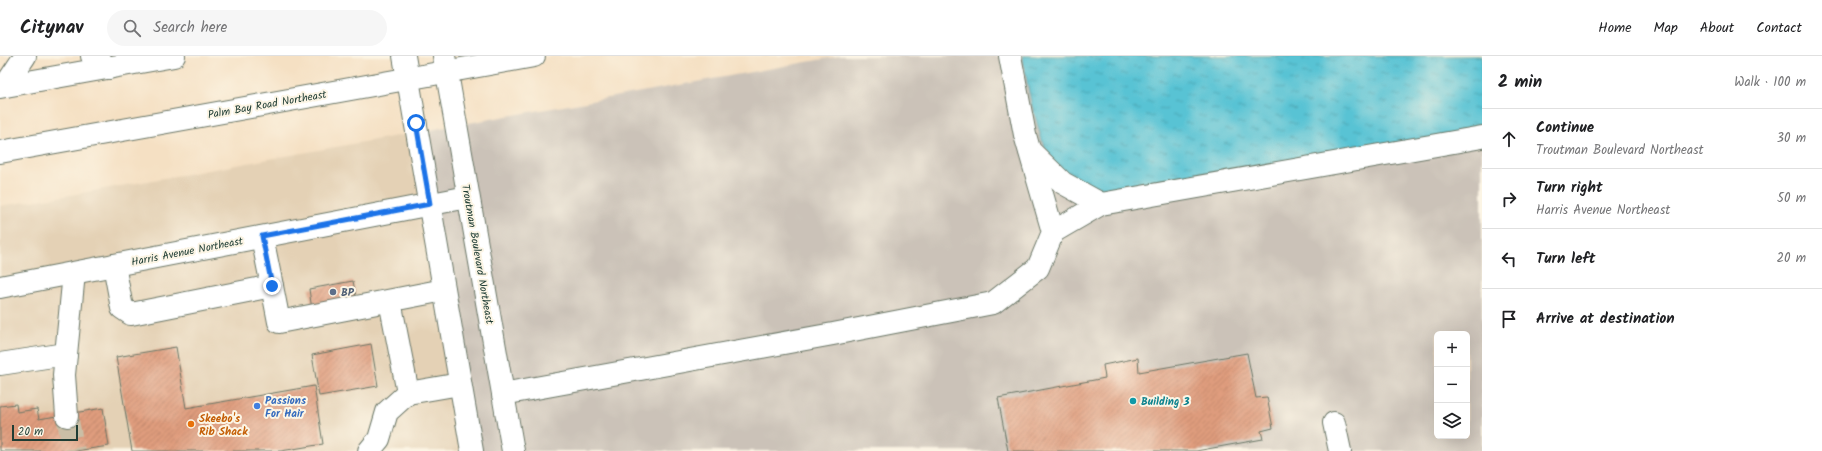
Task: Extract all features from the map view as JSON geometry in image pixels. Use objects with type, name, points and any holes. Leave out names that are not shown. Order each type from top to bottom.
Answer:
[{"type":"street","points":[[2,86],[25,56]]},
{"type":"street","points":[[2,86],[100,62],[174,56]]},
{"type":"street","points":[[404,56],[472,451]]},
{"type":"street","name":"Palm Bay Road Northeast","points":[[0,152],[408,79],[445,64],[534,56]]},
{"type":"street","points":[[1010,56],[1025,135],[1053,232]]},
{"type":"street","name":"Troutman Boulevard Northeast","points":[[445,64],[513,451]]},
{"type":"street","points":[[503,394],[826,336],[993,303],[1038,268],[1053,232],[1101,204],[1482,136]]},
{"type":"street","points":[[1030,151],[1063,183],[1101,204]]},
{"type":"street","name":"Harris Avenue Northeast","points":[[0,287],[468,197]]},
{"type":"street","points":[[262,236],[279,322],[444,290]]},
{"type":"street","points":[[114,265],[122,308],[131,314],[272,286]]},
{"type":"street","points":[[67,416],[64,376],[74,273]]},
{"type":"street","points":[[390,301],[408,393]]},
{"type":"street","points":[[0,364],[66,354]]},
{"type":"street","points":[[369,451],[379,439],[387,412],[408,393],[460,384]]},
{"type":"street","points":[[1334,423],[1340,451]]},
{"type":"shaded area","points":[[840,56],[1022,56],[1031,103],[1043,144],[1060,171],[1482,133],[1482,451],[477,451],[419,132]]},
{"type":"shaded area","points":[[419,132],[477,451],[0,451],[0,206],[65,196]]},
{"type":"water","points":[[1022,56],[1482,56],[1482,133],[1112,194],[1087,188],[1060,171],[1043,144],[1031,103]]},
{"type":"building","points":[[353,281],[357,302],[312,310],[309,289]]},
{"type":"building","points":[[371,344],[378,386],[319,396],[312,355]]},
{"type":"building","points":[[176,347],[186,408],[314,386],[323,444],[281,451],[132,451],[116,357]]},
{"type":"building","name":"Building 3","points":[[1247,353],[1256,398],[1267,397],[1273,428],[1261,431],[1263,439],[1196,451],[1008,451],[998,398],[1105,378],[1103,365],[1138,358],[1139,372]]},
{"type":"building","points":[[16,404],[17,412],[37,409],[39,419],[103,408],[109,446],[75,451],[0,451],[0,406]]},
{"type":"tunnel","points":[[67,416],[74,451]]},
{"type":"place","name":"BP","points":[[333,292]]},
{"type":"place","name":"Building 3","points":[[1133,401]]},
{"type":"place","name":"Passions For Hair","points":[[257,406]]},
{"type":"place","name":"Skeebo's Rib Shack","points":[[191,424]]},
{"type":"route","points":[[272,286],[262,236],[430,204],[416,123]]}]
